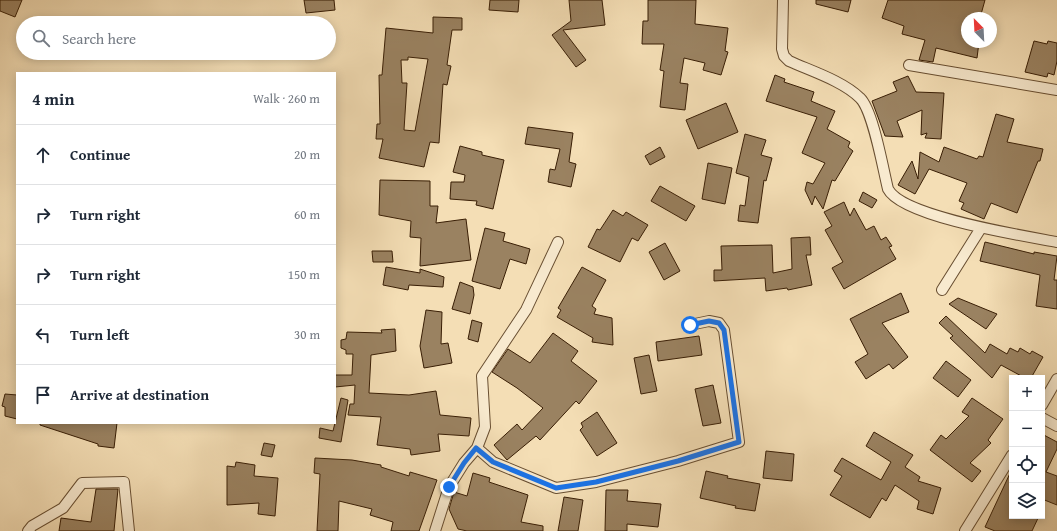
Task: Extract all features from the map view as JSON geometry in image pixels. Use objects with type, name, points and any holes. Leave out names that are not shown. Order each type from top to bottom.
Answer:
[{"type":"street","points":[[782,1],[782,49],[784,56],[789,61],[851,90],[862,99],[869,112],[890,193],[896,198],[914,207],[981,228],[1057,242]]},
{"type":"street","points":[[910,65],[1057,90]]},
{"type":"street","points":[[942,290],[981,228]]},
{"type":"street","points":[[435,531],[449,487],[464,463],[476,448],[485,427],[482,376],[526,310],[558,242]]},
{"type":"street","points":[[476,448],[493,462],[556,488],[596,482],[678,461],[739,442],[724,330],[719,323],[709,321],[690,325]]},
{"type":"street","points":[[1045,400],[1057,379]]},
{"type":"street","points":[[1045,420],[1057,426]]},
{"type":"street","points":[[965,531],[1009,459]]},
{"type":"street","points":[[28,531],[32,526],[63,508],[82,483],[124,482],[129,531]]},
{"type":"building","points":[[0,0],[22,0],[15,17],[0,11]]},
{"type":"building","points":[[304,0],[334,0],[335,10],[306,13]]},
{"type":"building","points":[[490,0],[519,0],[518,12],[489,10]]},
{"type":"building","points":[[569,0],[602,0],[605,25],[563,30],[586,60],[576,67],[552,35],[571,21]]},
{"type":"building","points":[[648,0],[696,0],[695,24],[728,28],[725,51],[728,52],[721,75],[703,70],[705,63],[684,58],[680,83],[688,84],[685,110],[660,107],[664,71],[660,70],[664,44],[642,44],[643,21],[648,21]]},
{"type":"building","points":[[816,0],[851,0],[848,12],[816,4]]},
{"type":"building","points":[[888,0],[985,0],[982,12],[961,12],[961,48],[978,48],[977,58],[936,48],[933,62],[919,60],[925,40],[902,34],[904,26],[882,18]]},
{"type":"building","points":[[433,17],[462,18],[462,30],[452,30],[447,65],[451,66],[447,85],[443,84],[439,143],[430,142],[424,167],[379,158],[383,139],[376,139],[377,124],[380,124],[379,75],[382,75],[386,28],[433,33]],"holes":[[[408,57],[428,59],[415,131],[404,130],[407,83],[402,83],[401,60],[408,60]]]},
{"type":"building","points":[[1034,41],[1047,44],[1048,41],[1057,43],[1057,61],[1054,75],[1048,73],[1047,77],[1025,72]]},
{"type":"building","points":[[775,75],[785,79],[784,82],[814,92],[811,101],[835,111],[827,129],[850,142],[848,147],[853,151],[835,181],[832,180],[823,209],[815,196],[812,205],[805,190],[807,182],[813,184],[825,163],[802,153],[817,117],[766,101]]},
{"type":"building","points":[[908,76],[916,92],[944,93],[941,139],[925,138],[927,133],[921,135],[922,110],[897,121],[903,137],[885,136],[872,101],[897,91],[893,82]]},
{"type":"building","points":[[726,103],[738,132],[698,149],[686,120]]},
{"type":"building","points":[[996,114],[1014,119],[1007,142],[1043,149],[1040,161],[1038,161],[1017,213],[991,203],[984,219],[961,209],[964,203],[959,201],[967,183],[929,169],[915,194],[898,185],[912,161],[918,179],[920,152],[939,162],[944,147],[977,159],[979,156],[983,157]]},
{"type":"building","points":[[528,127],[573,133],[569,162],[576,164],[571,187],[548,182],[550,169],[555,170],[560,149],[525,144]]},
{"type":"building","points":[[745,134],[766,140],[761,155],[772,158],[766,181],[764,180],[758,223],[738,221],[740,205],[745,206],[749,177],[736,173]]},
{"type":"building","points":[[460,146],[482,152],[482,155],[504,160],[493,209],[476,205],[477,201],[450,199],[451,182],[464,182],[465,175],[453,172]]},
{"type":"building","points":[[660,147],[665,157],[650,165],[645,156]]},
{"type":"building","points":[[708,163],[732,168],[725,204],[702,199]]},
{"type":"building","points":[[380,180],[430,181],[430,206],[438,206],[436,223],[466,219],[471,260],[420,266],[421,238],[410,237],[411,221],[379,215]]},
{"type":"building","points":[[660,186],[695,206],[686,221],[651,201]]},
{"type":"building","points":[[863,192],[877,200],[872,208],[859,201]]},
{"type":"building","points":[[844,202],[850,216],[854,208],[866,230],[874,226],[881,240],[886,237],[892,246],[889,247],[896,259],[844,289],[832,268],[843,262],[825,230],[832,226],[824,212]]},
{"type":"building","points":[[613,210],[623,216],[626,212],[648,225],[638,241],[632,238],[620,262],[588,247],[597,229],[600,230]]},
{"type":"building","points":[[485,228],[505,233],[503,241],[530,249],[526,264],[510,259],[500,289],[472,281]]},
{"type":"building","points":[[810,237],[811,255],[806,255],[812,285],[788,290],[787,288],[766,291],[765,278],[714,281],[714,270],[722,270],[721,246],[772,245],[773,273],[792,269],[791,238]]},
{"type":"building","points":[[985,242],[1034,254],[1034,252],[1057,256],[1054,280],[1057,280],[1057,309],[1036,306],[1040,275],[980,261]]},
{"type":"building","points":[[665,243],[680,271],[664,280],[649,252]]},
{"type":"building","points":[[372,251],[392,251],[393,262],[373,262]]},
{"type":"building","points":[[386,267],[420,273],[420,269],[444,277],[443,287],[409,285],[408,290],[383,285]]},
{"type":"building","points":[[582,267],[606,280],[592,306],[596,309],[594,314],[612,318],[613,345],[592,342],[593,338],[557,317],[561,310],[558,308]]},
{"type":"building","points":[[460,282],[473,287],[474,295],[470,314],[452,309]]},
{"type":"building","points":[[901,293],[909,312],[882,323],[908,357],[893,369],[889,364],[866,379],[855,362],[868,354],[850,319]]},
{"type":"building","points":[[958,298],[997,314],[986,329],[949,304]]},
{"type":"building","points":[[426,310],[442,312],[441,344],[448,343],[452,363],[424,368],[420,346]]},
{"type":"building","points":[[946,316],[985,353],[990,344],[1007,354],[1010,348],[1018,352],[1020,348],[1030,354],[1032,351],[1043,357],[1033,375],[1019,375],[1001,365],[992,378],[950,338],[953,336],[939,323]]},
{"type":"building","points":[[472,320],[482,323],[478,342],[468,339]]},
{"type":"building","points":[[395,329],[396,351],[371,355],[369,393],[409,395],[436,391],[440,415],[471,418],[469,436],[438,434],[440,451],[411,455],[410,449],[377,445],[381,417],[348,415],[350,404],[354,404],[355,385],[336,387],[336,375],[352,375],[353,354],[346,354],[346,350],[341,348],[341,340],[346,339],[347,332],[382,333],[381,330]]},
{"type":"building","points":[[553,333],[578,351],[571,361],[597,381],[579,404],[576,401],[540,440],[536,436],[507,460],[494,445],[517,424],[522,430],[543,408],[517,388],[492,372],[508,349],[530,363]]},
{"type":"building","points":[[699,336],[702,355],[658,361],[656,342]]},
{"type":"building","points":[[649,355],[657,391],[641,394],[634,358]]},
{"type":"building","points":[[946,361],[971,380],[958,397],[933,378]]},
{"type":"building","points":[[713,385],[721,423],[703,426],[695,389]]},
{"type":"building","points":[[5,394],[16,395],[16,419],[5,416],[5,407],[2,406]]},
{"type":"building","points":[[341,398],[348,400],[341,442],[319,438],[320,428],[333,431],[336,424]]},
{"type":"building","points":[[972,398],[1003,419],[988,440],[991,443],[970,463],[981,471],[972,482],[930,450],[941,435],[946,439],[969,416],[962,412]]},
{"type":"building","points":[[597,412],[617,443],[597,456],[580,430],[583,427],[581,423]]},
{"type":"building","points":[[117,424],[114,448],[98,446],[98,444],[40,425]]},
{"type":"building","points":[[874,432],[913,455],[905,467],[920,477],[918,481],[941,488],[933,514],[917,509],[919,501],[895,485],[886,501],[882,498],[870,518],[830,495],[842,476],[834,471],[842,458],[881,480],[891,462],[866,446]]},
{"type":"building","points":[[1045,436],[1057,442],[1057,449],[1046,472],[1057,476],[1057,505],[1045,500]]},
{"type":"building","points":[[264,443],[275,445],[272,457],[261,455]]},
{"type":"building","points":[[766,451],[794,454],[792,481],[763,478]]},
{"type":"building","points":[[315,458],[352,460],[381,465],[381,467],[409,476],[410,472],[437,480],[419,531],[391,531],[393,522],[370,515],[372,509],[339,501],[338,531],[317,531],[320,474],[314,473]]},
{"type":"building","points":[[236,462],[255,465],[254,476],[278,478],[275,516],[258,514],[259,503],[227,505],[227,466],[235,467]]},
{"type":"building","points":[[706,471],[728,476],[727,478],[760,484],[755,511],[735,508],[736,506],[700,498]]},
{"type":"building","points":[[473,473],[490,478],[489,482],[528,495],[521,522],[543,526],[543,531],[467,531],[458,529],[449,509],[454,492],[467,496]]},
{"type":"building","points":[[1009,475],[1009,519],[1038,519],[1032,531],[995,531],[985,527]]},
{"type":"building","points":[[96,489],[118,489],[114,531],[59,531],[61,518],[91,522]]},
{"type":"building","points":[[606,490],[628,490],[627,501],[661,504],[658,527],[627,524],[627,531],[605,531]]},
{"type":"building","points":[[564,497],[583,500],[578,531],[558,531]]},
{"type":"route","points":[[449,487],[464,463],[476,448],[493,462],[532,480],[556,488],[596,482],[678,461],[739,442],[740,437],[724,330],[719,323],[709,321],[690,325]]}]
